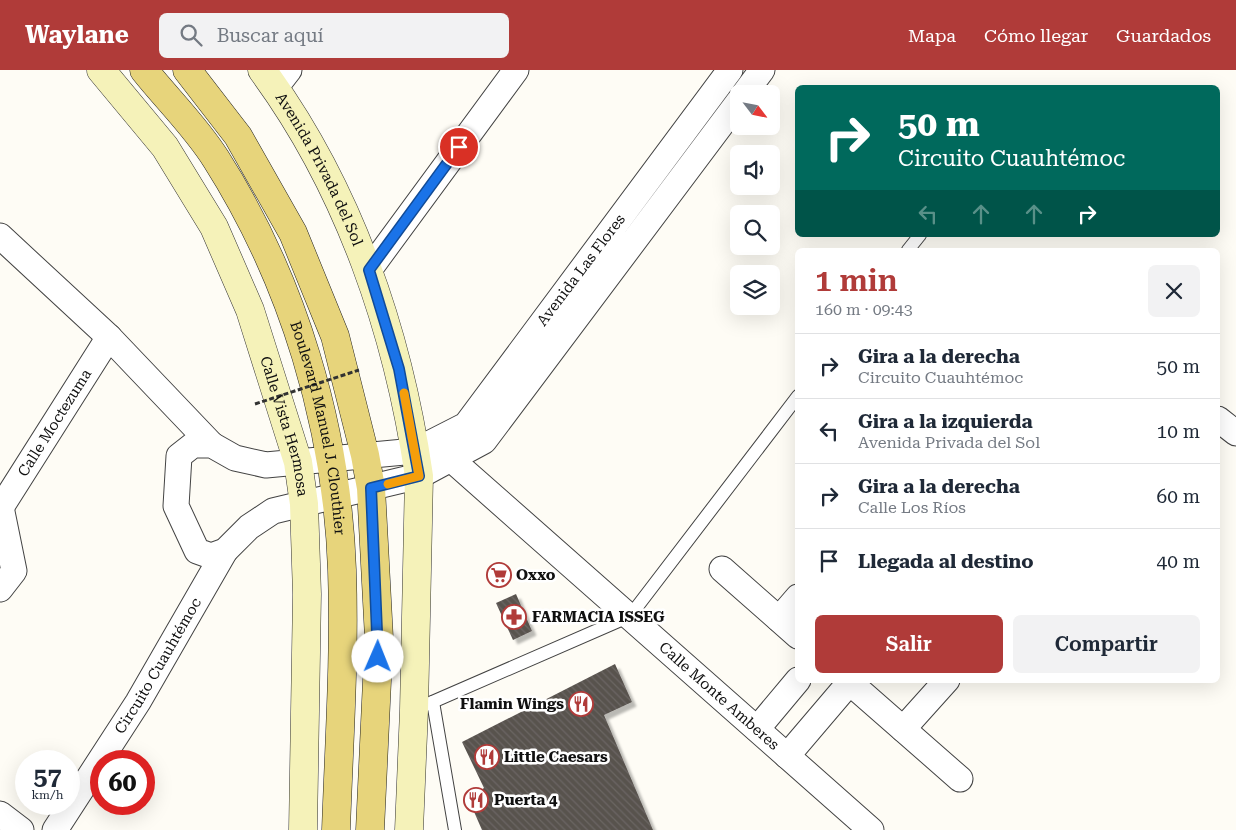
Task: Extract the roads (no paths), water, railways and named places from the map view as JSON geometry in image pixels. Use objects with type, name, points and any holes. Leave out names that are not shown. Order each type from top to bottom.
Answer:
[{"type":"main road","name":"Boulevard Manuel J. Clouthier","points":[[144,70],[215,157],[266,247],[304,344],[331,459],[342,568],[343,636],[336,830]]},
{"type":"main road","points":[[187,70],[238,136],[293,233],[335,336],[365,456],[371,488],[379,638],[370,830]]},
{"type":"street","name":"Calle Vista Hermosa","points":[[101,70],[165,147],[214,228],[250,310],[298,462],[304,504],[307,594],[303,830]]},
{"type":"street","points":[[369,270],[516,70]]},
{"type":"street","name":"Avenida Las Flores","points":[[423,456],[466,425],[730,70]]},
{"type":"street","points":[[751,85],[762,70]]},
{"type":"street","name":"Avenida Privada del Sol","points":[[275,76],[328,176],[369,270],[423,456],[424,706],[409,830]]},
{"type":"street","name":"Avenida Las Flores","points":[[423,456],[452,460],[484,440],[730,113]]},
{"type":"street","points":[[689,125],[708,141]]},
{"type":"street","points":[[0,236],[109,337],[212,444],[235,458],[266,465],[365,456],[423,456]]},
{"type":"street","name":"Calle Moctezuma","points":[[0,589],[14,571],[1,508],[109,337]]},
{"type":"street","points":[[1220,421],[1236,433]]},
{"type":"street","points":[[212,444],[193,445],[178,456],[176,506],[197,551],[212,556],[225,551]]},
{"type":"street","name":"Calle Monte Amberes","points":[[423,456],[452,460],[757,729],[863,828]]},
{"type":"street","name":"Circuito Cuauhtémoc","points":[[55,830],[138,702],[225,551],[249,527],[273,511],[371,488],[423,456]]},
{"type":"street","points":[[722,569],[795,633]]},
{"type":"street","points":[[779,620],[795,601]]},
{"type":"street","points":[[757,729],[795,683]]},
{"type":"street","points":[[787,756],[847,683]]},
{"type":"street","points":[[851,683],[960,780]]},
{"type":"street","points":[[903,729],[944,683]]},
{"type":"street","points":[[0,814],[21,830]]},
{"type":"lane","points":[[910,248],[918,237]]},
{"type":"lane","points":[[455,830],[424,706],[630,616],[795,400]]},
{"type":"place","name":"Oxxo","points":[[499,575]]},
{"type":"place","name":"FARMACIA ISSEG","points":[[514,617]]},
{"type":"place","name":"Flamin Wings","points":[[581,704]]},
{"type":"place","name":"Little Caesars","points":[[487,757]]},
{"type":"place","name":"Puerta 4","points":[[476,800]]}]
